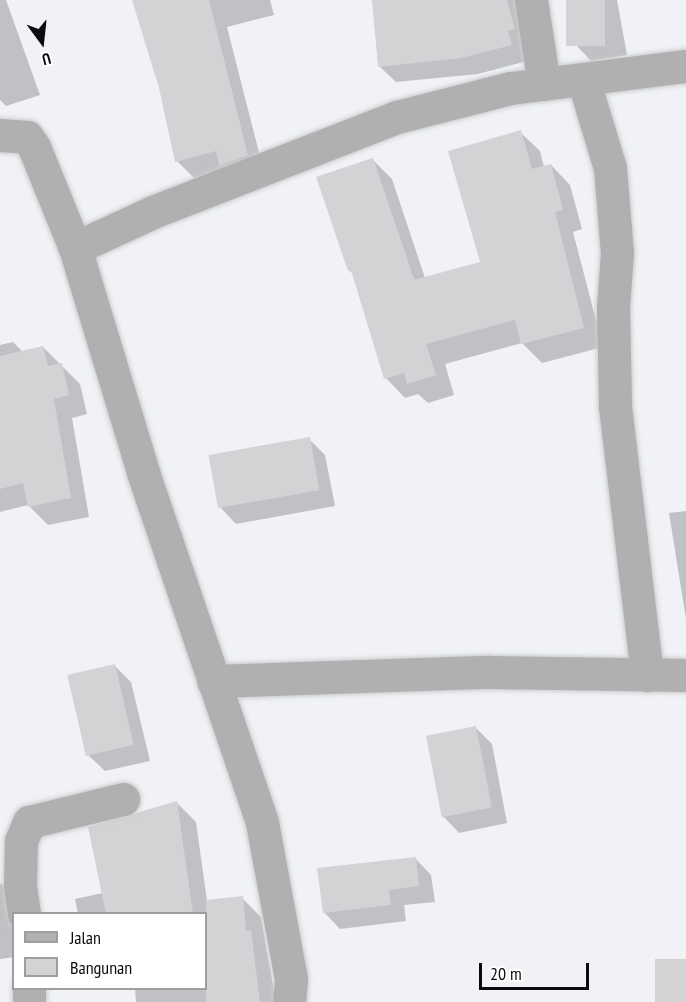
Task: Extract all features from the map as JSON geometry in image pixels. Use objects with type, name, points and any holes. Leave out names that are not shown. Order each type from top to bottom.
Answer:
[{"type":"street","points":[[531,0],[544,84]]},
{"type":"street","points":[[75,248],[153,212],[397,117],[544,84],[686,66]]},
{"type":"street","points":[[584,79],[611,177],[617,254],[613,308],[615,406],[647,675]]},
{"type":"street","points":[[0,135],[27,137],[34,147],[75,248],[213,681],[262,822],[291,979],[289,1002]]},
{"type":"street","points":[[213,681],[489,672],[686,675]]},
{"type":"street","points":[[24,912],[20,884],[21,841],[29,822],[123,799]]},
{"type":"building","points":[[132,0],[209,0],[248,155],[219,166],[216,151],[175,162],[159,88]]},
{"type":"building","points":[[372,0],[507,0],[515,29],[508,31],[512,45],[461,58],[378,67]]},
{"type":"building","points":[[566,0],[605,0],[605,46],[566,46]]},
{"type":"building","points":[[521,130],[532,169],[551,164],[563,210],[555,212],[584,328],[521,344],[515,320],[426,344],[436,375],[407,384],[404,373],[384,379],[351,270],[348,271],[316,177],[373,158],[414,279],[417,279],[480,262],[448,151]]},
{"type":"building","points":[[43,346],[48,366],[62,363],[69,395],[54,399],[71,498],[28,507],[23,483],[0,489],[0,356]]},
{"type":"building","points":[[310,437],[319,490],[218,508],[209,455]]},
{"type":"building","points":[[115,664],[134,745],[86,756],[67,675]]},
{"type":"building","points":[[476,726],[492,807],[442,817],[426,736]]},
{"type":"building","points":[[177,801],[193,912],[106,912],[88,827]]},
{"type":"building","points":[[416,857],[419,886],[389,890],[391,905],[323,913],[317,868]]},
{"type":"building","points":[[243,896],[246,931],[251,930],[260,1002],[206,1002],[206,900]]},
{"type":"building","points":[[655,959],[686,959],[686,1002],[655,1002]]}]
